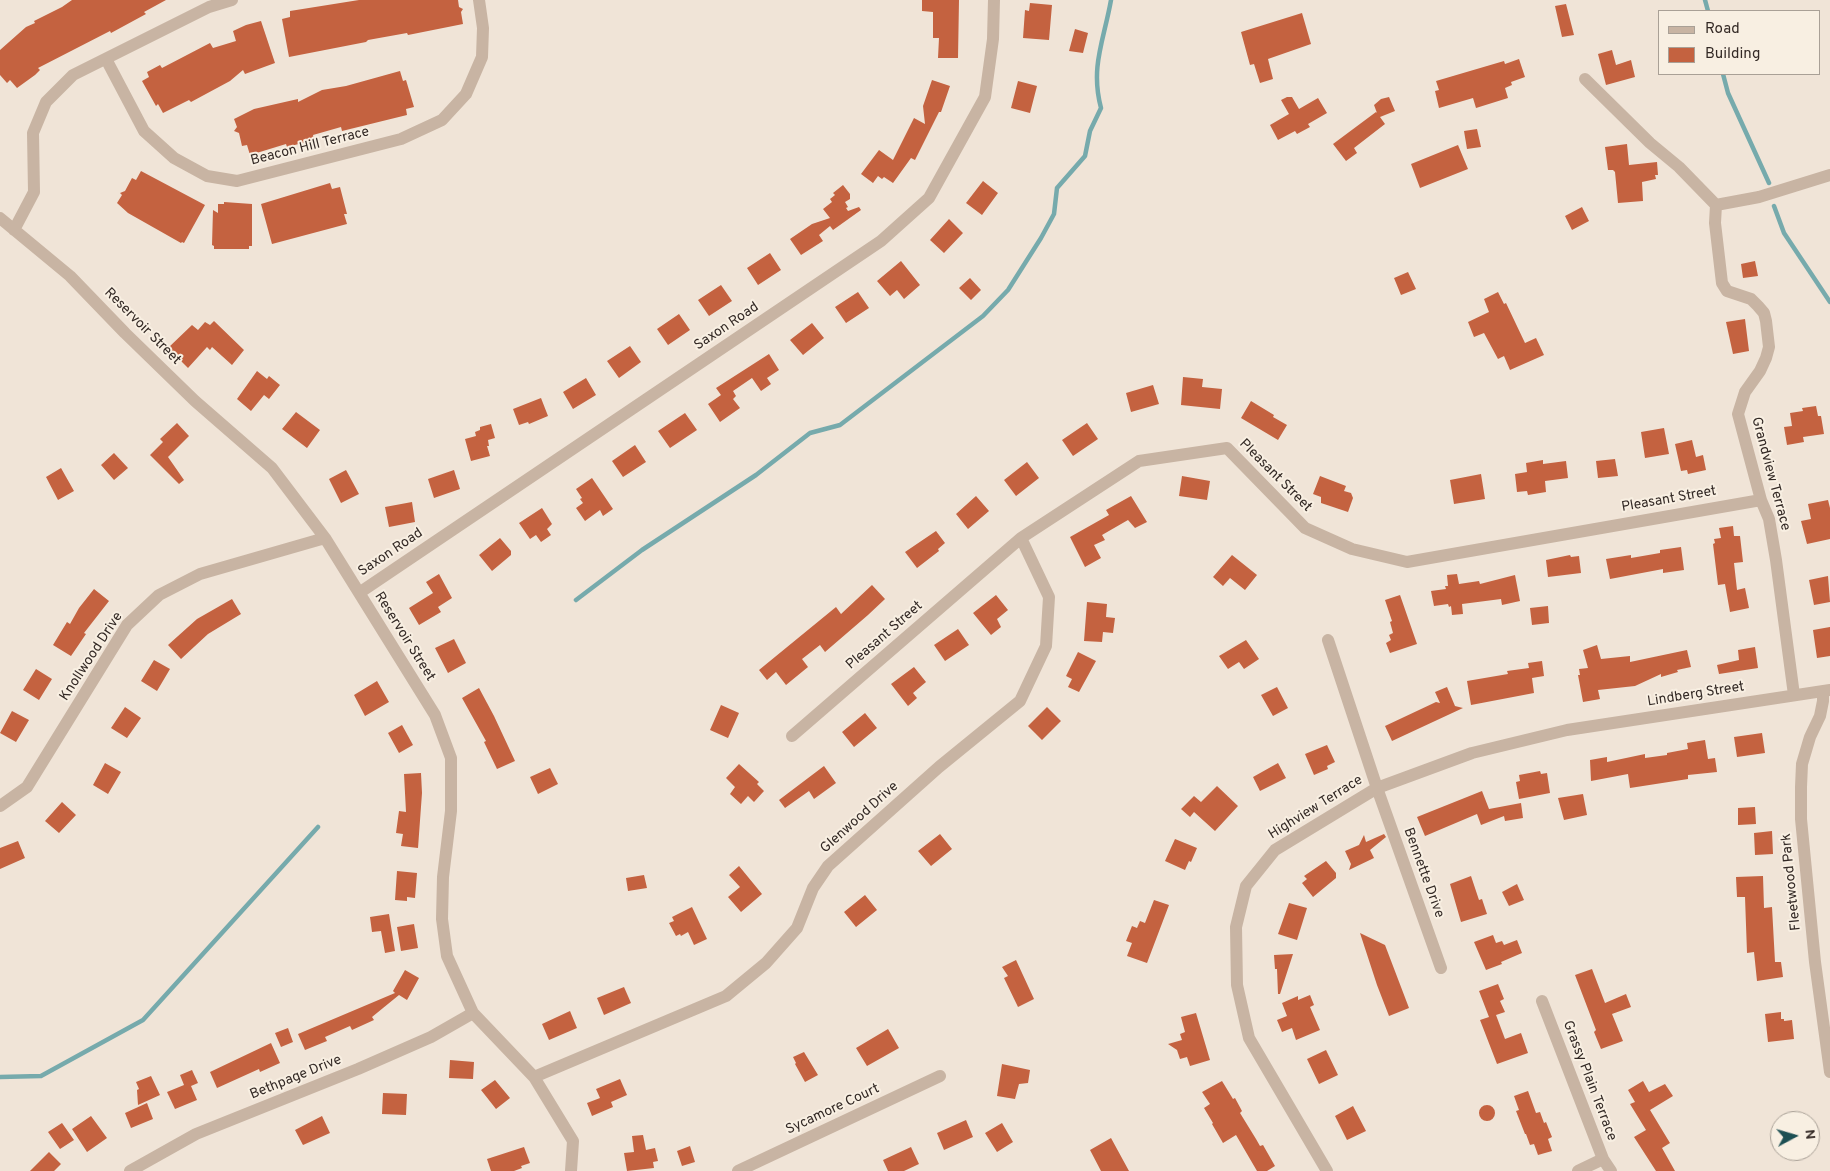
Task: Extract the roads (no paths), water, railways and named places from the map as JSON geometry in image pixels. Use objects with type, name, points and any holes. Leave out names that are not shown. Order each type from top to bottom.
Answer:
[{"type":"street","points":[[14,230],[34,192],[33,133],[46,102],[73,75],[209,7],[232,0]]},
{"type":"street","name":"Beacon Hill Terrace","points":[[106,59],[144,131],[174,158],[207,176],[237,181],[401,139],[442,120],[466,94],[482,57],[483,28],[479,0]]},
{"type":"street","name":"Saxon Road","points":[[359,593],[881,241],[929,198],[985,97],[993,39],[994,0]]},
{"type":"street","points":[[1585,79],[1650,144],[1679,167],[1716,205],[1759,197],[1830,175]]},
{"type":"street","name":"Grandview Terrace","points":[[1716,205],[1715,223],[1722,283],[1727,291],[1751,299],[1758,306],[1764,313],[1768,332],[1769,347],[1766,358],[1760,371],[1745,392],[1738,414],[1761,500],[1769,519],[1794,695]]},
{"type":"street","name":"Reservoir Street","points":[[0,218],[70,276],[195,401],[272,468],[326,538],[435,715],[451,758],[451,811],[443,877],[442,918],[447,956],[473,1013],[534,1078],[573,1141],[571,1171]]},
{"type":"street","name":"Pleasant Street","points":[[792,736],[1021,538],[1139,462],[1227,448],[1305,528],[1352,549],[1407,562],[1761,500]]},
{"type":"street","name":"Knollwood Drive","points":[[0,806],[27,787],[127,626],[159,595],[200,574],[326,538]]},
{"type":"street","name":"Glenwood Drive","points":[[534,1078],[726,996],[766,963],[797,928],[813,888],[828,866],[939,767],[1020,700],[1046,646],[1049,597],[1021,538]]},
{"type":"street","name":"Bennette Drive","points":[[1328,640],[1377,788],[1441,968]]},
{"type":"street","name":"Lindberg Street","points":[[1567,730],[1826,691]]},
{"type":"street","name":"Fleetwood Park","points":[[1826,691],[1820,716],[1810,738],[1802,764],[1800,787],[1801,819],[1815,962],[1830,1072]]},
{"type":"street","name":"Highview Terrace","points":[[1327,1171],[1249,1038],[1237,985],[1236,927],[1246,886],[1276,850],[1377,788],[1472,753],[1567,730]]},
{"type":"street","name":"Grassy Plain Terrace","points":[[1542,1001],[1603,1159],[1611,1171]]},
{"type":"street","name":"Bethpage Drive","points":[[130,1171],[196,1134],[358,1069],[431,1037],[473,1013]]},
{"type":"street","name":"Sycamore Court","points":[[738,1171],[940,1076]]},
{"type":"street","points":[[1578,1171],[1603,1159]]},
{"type":"waterway","points":[[576,600],[642,550],[756,475],[810,433],[840,425],[983,316],[1008,290],[1054,214],[1057,188],[1085,156],[1090,131],[1101,108],[1098,93],[1097,66],[1111,0]]},
{"type":"waterway","points":[[1705,0],[1708,10]]},
{"type":"waterway","points":[[1723,75],[1728,93],[1769,183]]},
{"type":"waterway","points":[[1774,206],[1784,233],[1830,302]]},
{"type":"waterway","points":[[0,1077],[41,1076],[143,1020],[318,827]]}]
